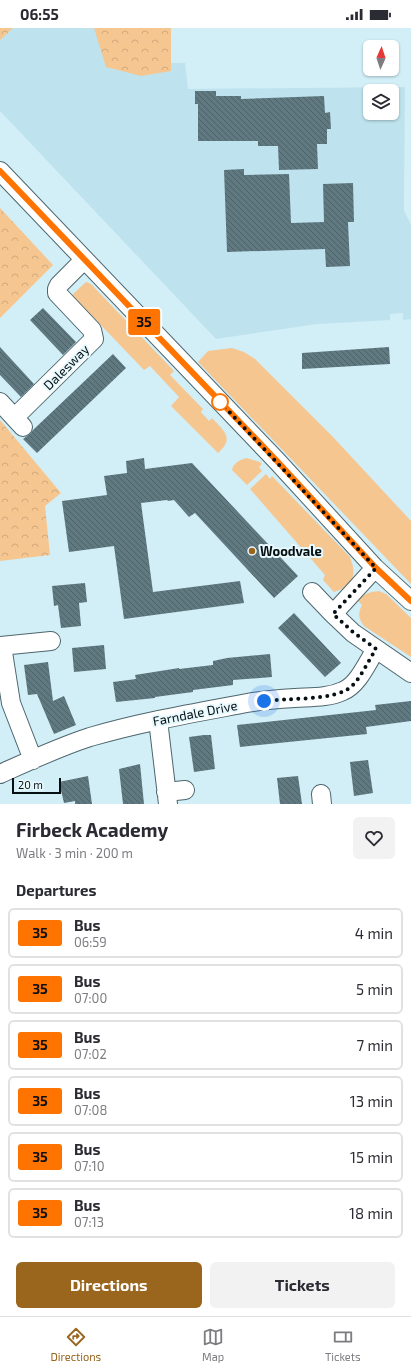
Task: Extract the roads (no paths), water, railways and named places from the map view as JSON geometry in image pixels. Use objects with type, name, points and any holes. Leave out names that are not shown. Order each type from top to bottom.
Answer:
[{"type":"street","points":[[0,171],[277,461],[376,568],[411,601]]},
{"type":"street","name":"Dalesway","points":[[0,402],[19,422],[94,339],[92,330],[57,293],[57,288],[59,285],[84,260]]},
{"type":"street","points":[[333,614],[376,568]]},
{"type":"street","points":[[312,592],[353,632],[411,673]]},
{"type":"street","points":[[32,760],[11,703],[1,646],[51,641]]},
{"type":"street","name":"Farndale Drive","points":[[0,774],[88,738],[158,720],[250,703],[337,694],[352,686],[376,649]]},
{"type":"street","points":[[158,720],[167,798],[185,790]]},
{"type":"place","name":"Woodvale","points":[[252,551]]}]
